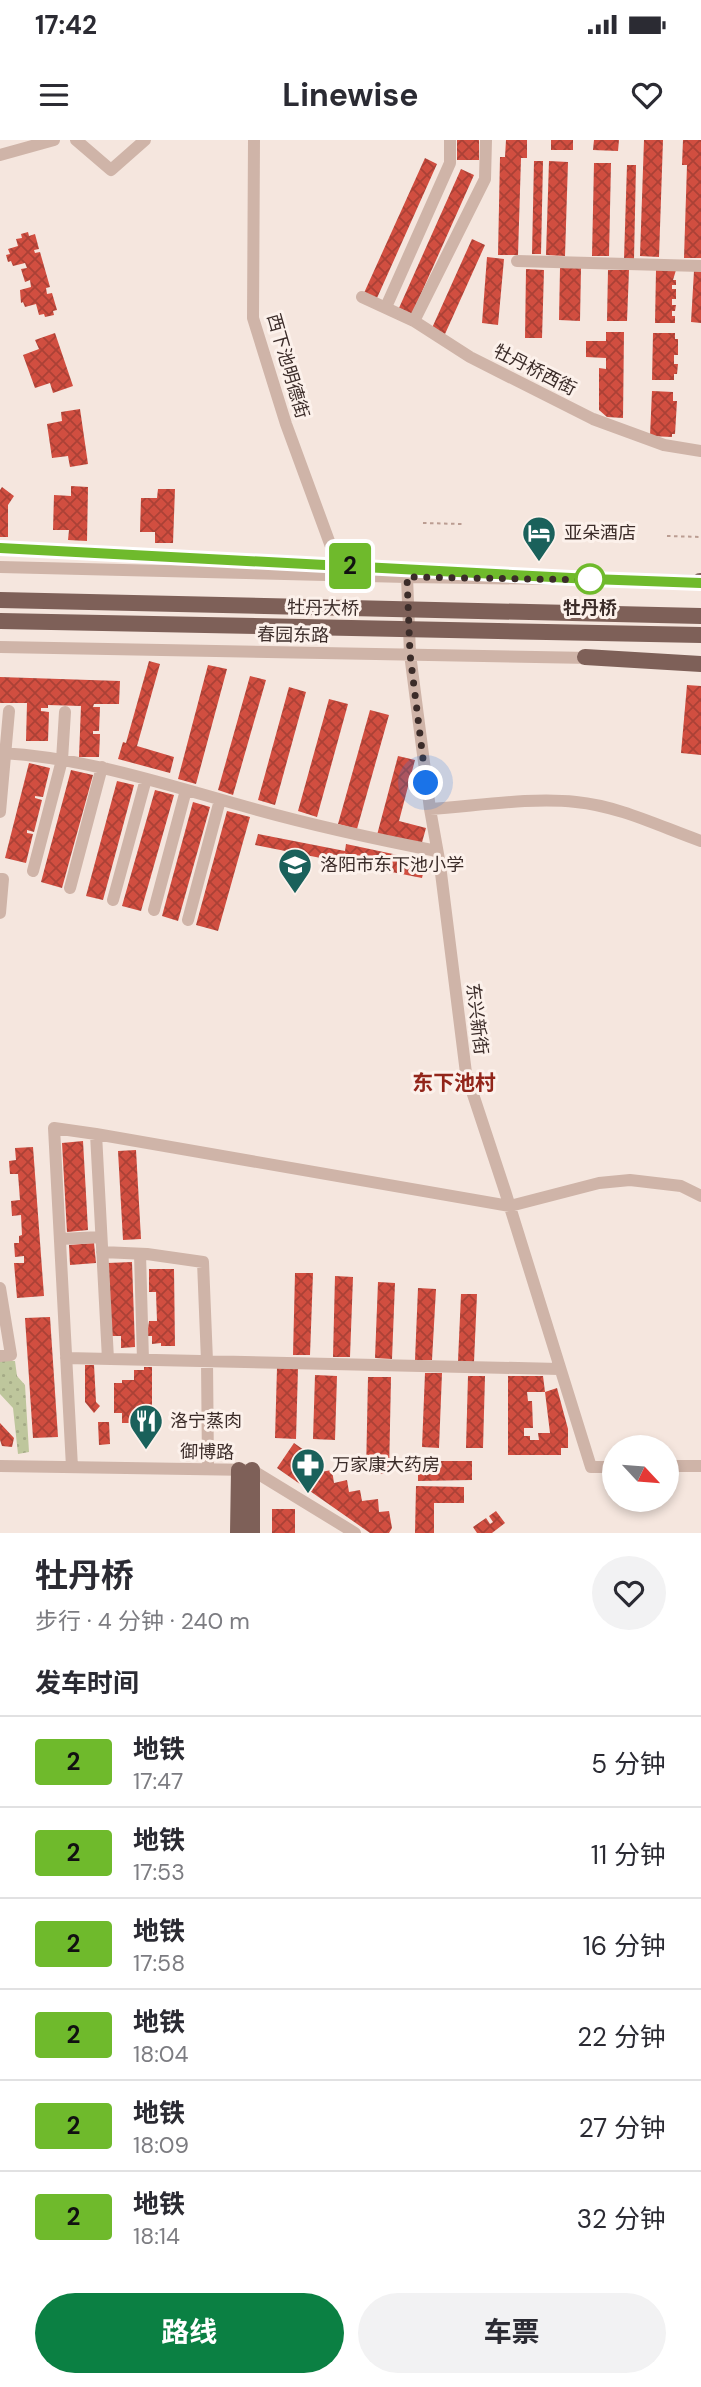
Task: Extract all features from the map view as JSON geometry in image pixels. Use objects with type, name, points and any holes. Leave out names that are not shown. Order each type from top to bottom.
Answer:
[{"type":"main road","name":"牡丹大桥","points":[[0,600],[701,616]]},
{"type":"main road","name":"牡丹大桥","points":[[0,621],[701,635]]},
{"type":"main road","points":[[585,657],[701,664]]},
{"type":"main road","points":[[238,1533],[246,1470]]},
{"type":"main road","points":[[246,1470],[252,1533]]},
{"type":"street","points":[[0,155],[54,140]]},
{"type":"street","points":[[76,140],[111,170],[145,140]]},
{"type":"street","name":"西下池明德街","points":[[254,140],[253,318],[286,424],[333,552]]},
{"type":"street","points":[[386,307],[450,163],[450,140]]},
{"type":"street","points":[[414,321],[485,179],[486,140]]},
{"type":"street","points":[[517,261],[701,266]]},
{"type":"street","name":"牡丹桥西街","points":[[362,296],[414,321],[470,357],[593,419],[664,445],[701,451]]},
{"type":"street","points":[[0,567],[701,581]]},
{"type":"street","name":"东兴新街","points":[[407,577],[410,654],[466,1073],[592,1467],[602,1467]]},
{"type":"street","name":"春园东路","points":[[0,647],[585,657],[665,669],[701,671]]},
{"type":"street","points":[[0,812],[3,753],[9,711]]},
{"type":"street","points":[[33,871],[62,760],[65,712]]},
{"type":"street","points":[[3,753],[33,755],[102,767],[324,829],[438,851]]},
{"type":"street","points":[[70,888],[102,767]]},
{"type":"street","points":[[113,900],[146,779]]},
{"type":"street","points":[[154,910],[186,790]]},
{"type":"street","points":[[188,920],[220,800]]},
{"type":"street","points":[[430,809],[579,802],[626,814],[701,841]]},
{"type":"street","points":[[0,879],[3,879],[0,913]]},
{"type":"street","points":[[72,1467],[54,1128],[510,1206],[599,1183],[630,1180],[681,1186],[701,1196]]},
{"type":"street","points":[[96,1134],[108,1359]]},
{"type":"street","points":[[60,1239],[102,1237]]},
{"type":"street","points":[[102,1252],[203,1262],[208,1469]]},
{"type":"street","points":[[140,1254],[143,1360]]},
{"type":"street","points":[[0,1288],[11,1355],[0,1356]]},
{"type":"street","points":[[66,1359],[559,1369]]},
{"type":"street","name":"御博路","points":[[0,1466],[246,1470],[355,1533]]},
{"type":"street","points":[[679,1466],[701,1466]]},
{"type":"path","points":[[423,523],[462,524]]},
{"type":"path","points":[[667,536],[701,537]]},
{"type":"green space","points":[[0,1361],[15,1361],[17,1376],[25,1385],[29,1452],[18,1454],[13,1408],[0,1394]]},
{"type":"building","points":[[457,140],[479,140],[479,160],[457,160]]},
{"type":"building","points":[[506,140],[527,140],[527,158],[521,158],[518,255],[498,255],[500,157],[505,157]]},
{"type":"building","points":[[551,140],[573,140],[573,150],[551,150]]},
{"type":"building","points":[[594,140],[619,140],[618,151],[593,150]]},
{"type":"building","points":[[644,140],[663,140],[659,257],[640,256]]},
{"type":"building","points":[[683,140],[701,140],[701,258],[684,258],[687,165],[682,165]]},
{"type":"building","points":[[425,158],[437,164],[377,298],[364,293]]},
{"type":"building","points":[[534,161],[543,161],[541,254],[532,254]]},
{"type":"building","points":[[549,161],[568,162],[565,256],[546,255]]},
{"type":"building","points":[[594,163],[611,163],[609,256],[592,256]]},
{"type":"building","points":[[627,165],[636,165],[634,259],[624,259]]},
{"type":"building","points":[[461,169],[474,175],[412,314],[399,308]]},
{"type":"building","points":[[28,232],[29,236],[35,234],[39,249],[34,250],[35,253],[40,252],[50,287],[46,288],[47,294],[52,293],[57,310],[53,311],[54,315],[39,315],[36,304],[25,307],[23,302],[21,303],[20,290],[31,287],[30,280],[25,282],[21,269],[27,268],[25,263],[13,266],[11,261],[8,262],[8,249],[18,246],[16,239],[22,238],[21,234]]},
{"type":"building","points":[[472,239],[485,245],[445,334],[432,328]]},
{"type":"building","points":[[487,257],[504,259],[498,325],[482,323]]},
{"type":"building","points":[[560,268],[581,268],[580,321],[559,320]]},
{"type":"building","points":[[526,269],[544,270],[542,338],[525,338]]},
{"type":"building","points":[[608,270],[629,270],[627,321],[607,321]]},
{"type":"building","points":[[656,270],[676,270],[673,280],[676,280],[676,285],[672,285],[672,289],[676,289],[676,299],[672,299],[672,305],[676,305],[675,311],[672,311],[675,323],[655,323]]},
{"type":"building","points":[[694,271],[701,271],[701,323],[691,322]]},
{"type":"building","points":[[606,332],[624,332],[623,418],[607,417],[599,410],[599,368],[606,369],[606,358],[586,357],[586,341],[606,341]]},
{"type":"building","points":[[55,333],[73,386],[53,393],[50,383],[35,388],[23,355],[39,349],[35,340]]},
{"type":"building","points":[[653,333],[675,333],[675,339],[678,339],[678,355],[674,355],[674,364],[678,364],[674,380],[652,380]]},
{"type":"building","points":[[652,391],[673,392],[673,401],[677,401],[675,434],[672,434],[672,437],[650,436]]},
{"type":"building","points":[[80,409],[88,464],[70,467],[68,456],[52,458],[47,424],[62,421],[61,412]]},
{"type":"building","points":[[71,486],[88,487],[87,541],[68,540],[69,530],[53,530],[54,495],[71,496]]},
{"type":"building","points":[[2,487],[14,496],[8,505],[8,537],[0,537]]},
{"type":"building","points":[[158,489],[175,489],[173,543],[155,543],[155,532],[140,532],[141,498],[157,498]]},
{"type":"building","points":[[149,661],[160,664],[137,746],[174,757],[170,773],[118,759],[123,742],[126,743]]},
{"type":"building","points":[[208,665],[227,669],[196,784],[178,779]]},
{"type":"building","points":[[250,676],[266,680],[233,795],[218,790]]},
{"type":"building","points":[[0,677],[120,681],[119,704],[94,704],[93,707],[100,707],[99,731],[93,731],[93,734],[100,734],[99,757],[79,757],[81,706],[48,705],[48,708],[41,708],[41,711],[49,712],[48,741],[26,741],[27,703],[0,703]]},
{"type":"building","points":[[687,685],[701,686],[701,755],[681,753]]},
{"type":"building","points":[[289,687],[306,692],[275,805],[258,800]]},
{"type":"building","points":[[329,699],[348,704],[317,817],[298,811]]},
{"type":"building","points":[[370,710],[389,715],[357,829],[338,824]]},
{"type":"building","points":[[398,756],[415,760],[399,821],[426,828],[421,846],[377,835]]},
{"type":"building","points":[[29,763],[50,768],[43,797],[35,796],[42,800],[34,832],[27,830],[27,833],[33,834],[26,863],[5,858]]},
{"type":"building","points":[[71,770],[93,775],[62,888],[41,882]]},
{"type":"building","points":[[117,781],[134,785],[103,900],[86,896]]},
{"type":"building","points":[[155,790],[174,795],[141,911],[122,906]]},
{"type":"building","points":[[193,802],[210,807],[178,921],[162,916]]},
{"type":"building","points":[[227,811],[250,817],[218,931],[196,925]]},
{"type":"building","points":[[258,834],[345,851],[346,844],[426,861],[422,878],[255,845]]},
{"type":"building","points":[[83,1141],[88,1230],[67,1232],[62,1143]]},
{"type":"building","points":[[33,1147],[44,1296],[17,1298],[14,1263],[24,1263],[24,1256],[15,1257],[14,1243],[19,1243],[19,1236],[22,1235],[21,1215],[12,1216],[11,1201],[20,1200],[18,1174],[10,1174],[9,1161],[16,1160],[15,1148]]},
{"type":"building","points":[[136,1150],[141,1239],[123,1240],[118,1151]]},
{"type":"building","points":[[94,1243],[96,1263],[70,1265],[69,1245]]},
{"type":"building","points":[[132,1262],[135,1347],[121,1348],[121,1336],[111,1336],[108,1263]]},
{"type":"building","points":[[149,1269],[174,1269],[175,1346],[152,1344],[152,1336],[147,1336],[149,1321],[157,1321],[156,1292],[149,1292]]},
{"type":"building","points":[[295,1273],[313,1273],[310,1355],[293,1355]]},
{"type":"building","points":[[335,1276],[353,1277],[350,1357],[333,1357]]},
{"type":"building","points":[[378,1282],[395,1283],[392,1359],[375,1358]]},
{"type":"building","points":[[418,1288],[436,1289],[432,1360],[415,1360]]},
{"type":"building","points":[[461,1294],[477,1294],[474,1362],[458,1361]]},
{"type":"building","points":[[50,1317],[58,1437],[33,1438],[25,1318]]},
{"type":"building","points":[[85,1365],[94,1365],[96,1402],[100,1406],[94,1413],[85,1402]]},
{"type":"building","points":[[144,1367],[152,1367],[152,1435],[135,1432],[135,1423],[122,1423],[122,1413],[114,1413],[114,1383],[134,1380],[134,1370],[144,1370]]},
{"type":"building","points":[[277,1368],[298,1368],[296,1439],[275,1438]]},
{"type":"building","points":[[425,1373],[442,1373],[439,1448],[422,1447]]},
{"type":"building","points":[[315,1375],[337,1376],[335,1440],[313,1439]]},
{"type":"building","points":[[468,1376],[485,1376],[483,1448],[466,1448]]},
{"type":"building","points":[[508,1376],[543,1376],[545,1392],[557,1388],[568,1429],[568,1448],[561,1448],[561,1455],[508,1455]],"holes":[[[527,1392],[545,1392],[550,1433],[538,1433],[539,1440],[530,1440],[530,1436],[524,1436],[524,1428],[533,1428],[532,1401],[528,1401]]]},
{"type":"building","points":[[368,1377],[391,1377],[389,1474],[366,1473]]},
{"type":"building","points":[[98,1422],[109,1422],[110,1444],[99,1445]]},
{"type":"building","points":[[0,1423],[14,1438],[12,1447],[2,1446]]},
{"type":"building","points":[[294,1443],[318,1460],[320,1472],[332,1470],[334,1483],[347,1480],[349,1492],[360,1490],[362,1501],[378,1499],[379,1512],[389,1511],[392,1528],[389,1533],[370,1533],[277,1468]]},
{"type":"building","points":[[418,1455],[425,1455],[425,1461],[472,1461],[472,1480],[418,1481]]},
{"type":"building","points":[[416,1486],[464,1487],[464,1503],[434,1503],[434,1533],[415,1533]]},
{"type":"building","points":[[272,1509],[295,1509],[295,1533],[272,1533]]},
{"type":"building","points":[[496,1511],[505,1523],[492,1533],[477,1533],[473,1527],[486,1518],[490,1524],[493,1522],[489,1516]]},
{"type":"metro line","name":"2","points":[[0,548],[701,583]]},
{"type":"place","name":"亚朵酒店","points":[[539,563]]},
{"type":"place","name":"牡丹桥","points":[[590,579]]},
{"type":"place","name":"洛阳市东下池小学","points":[[295,895]]},
{"type":"place","name":"洛宁蒸肉","points":[[146,1451]]},
{"type":"place","name":"万家康大药房","points":[[308,1495]]},
{"type":"district","name":"东下池村","points":[[454,1083]]},
{"type":"route","points":[[426,783],[410,654],[407,577],[593,580],[590,579]]}]
